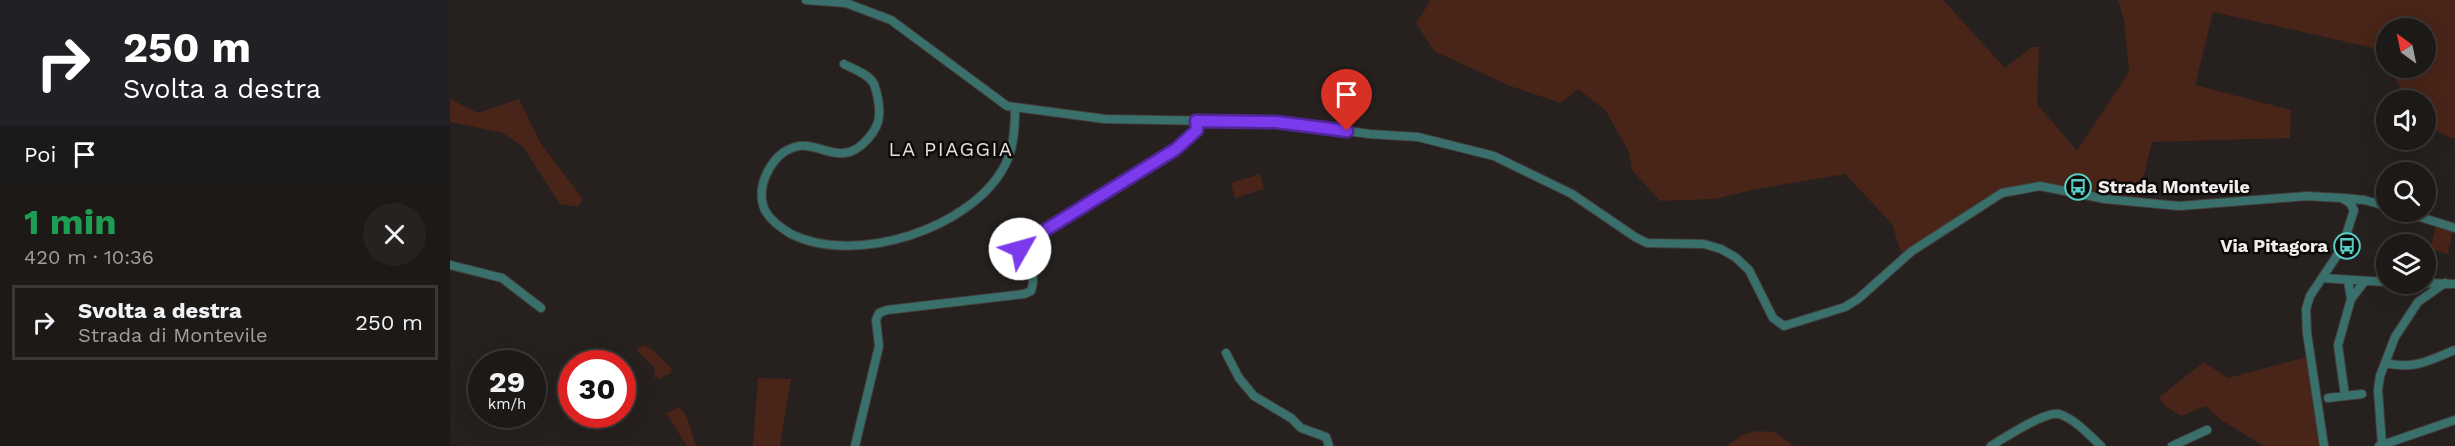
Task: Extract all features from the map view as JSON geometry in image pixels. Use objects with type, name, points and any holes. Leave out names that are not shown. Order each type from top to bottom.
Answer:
[{"type":"street","points":[[806,0],[846,3],[891,20],[1007,106],[1015,108],[1105,119],[1276,122],[1370,135],[1418,137],[1494,156],[1572,194],[1647,243],[1704,244],[1721,249],[1749,270],[1773,318],[1784,327],[1845,307],[1858,299],[1912,251],[2002,193],[2040,186],[2105,199],[2179,206],[2297,196],[2364,200],[2376,203]]},
{"type":"street","points":[[844,64],[873,82],[879,117],[875,128],[856,150],[844,154],[808,146],[795,146],[781,154],[768,169],[763,187],[763,206],[771,219],[792,234],[827,244],[884,243],[932,227],[958,214],[982,196],[1005,165],[1015,133],[1015,108]]},
{"type":"street","points":[[855,446],[879,346],[876,320],[879,313],[887,310],[1024,294],[1031,291],[1034,282],[1033,271],[1020,249],[1021,245],[1176,149],[1197,130],[1196,121]]},
{"type":"street","points":[[2342,198],[2350,203],[2354,210]]},
{"type":"street","points":[[2324,446],[2306,320],[2310,296],[2342,248],[2354,210],[2364,200]]},
{"type":"street","points":[[2436,222],[2455,228]]},
{"type":"street","points":[[450,265],[502,278],[541,308]]},
{"type":"street","points":[[2322,278],[2376,282]]},
{"type":"street","points":[[2348,281],[2351,299]]},
{"type":"street","points":[[2344,396],[2338,345],[2351,299],[2365,281]]},
{"type":"street","points":[[2436,283],[2455,284]]},
{"type":"street","points":[[2418,302],[2445,283]]},
{"type":"street","points":[[2421,294],[2395,337],[2378,390],[2381,445],[2455,420]]},
{"type":"street","points":[[2386,363],[2403,367],[2411,366],[2455,350]]},
{"type":"street","points":[[1226,353],[1239,378],[1254,396],[1291,418],[1301,428],[1326,437],[1329,446]]},
{"type":"street","points":[[2328,398],[2362,394]]},
{"type":"street","points":[[1991,446],[2045,416],[2057,413],[2071,420],[2101,446]]},
{"type":"street","points":[[2172,446],[2207,430]]},
{"type":"shaded area","points":[[1431,0],[1943,0],[2005,68],[2032,47],[2039,47],[2037,104],[2077,151],[2129,72],[2124,20],[2118,0],[2455,0],[2455,139],[2436,131],[2436,90],[2402,90],[2395,78],[2436,78],[2436,18],[2376,18],[2376,49],[2213,12],[2195,85],[2291,110],[2290,138],[2152,142],[2138,200],[2066,190],[2066,187],[2039,181],[2009,188],[1903,258],[1892,224],[1845,174],[1756,189],[1715,199],[1660,201],[1632,170],[1629,152],[1606,111],[1578,89],[1561,103],[1510,86],[1434,51],[1416,23]]},
{"type":"shaded area","points":[[450,99],[478,113],[519,99],[541,144],[583,199],[578,207],[560,204],[523,147],[503,133],[450,122]]},
{"type":"shaded area","points":[[1260,174],[1264,189],[1235,198],[1231,183]]},
{"type":"shaded area","points":[[2436,225],[2453,229],[2448,254],[2436,251],[2436,234],[2434,234]]},
{"type":"shaded area","points":[[643,345],[652,349],[672,369],[670,374],[663,376],[662,379],[654,377],[655,368],[636,350]]},
{"type":"shaded area","points":[[2307,357],[2321,446],[2263,446],[2220,419],[2206,406],[2181,416],[2164,405],[2159,397],[2204,362],[2228,378]]},
{"type":"shaded area","points":[[758,378],[791,379],[780,446],[753,446]]},
{"type":"shaded area","points":[[679,407],[686,415],[696,446],[687,446],[666,413]]},
{"type":"shaded area","points":[[1755,431],[1775,432],[1794,446],[1727,446],[1742,435]]},
{"type":"place","name":"Strada Montevile","points":[[2078,187]]},
{"type":"place","name":"Via Pitagora","points":[[2347,246]]},
{"type":"district","name":"LA PIAGGIA","points":[[951,149]]},
{"type":"route","points":[[1020,249],[1021,245],[1176,149],[1197,130],[1196,121],[1276,122],[1347,131]]}]
